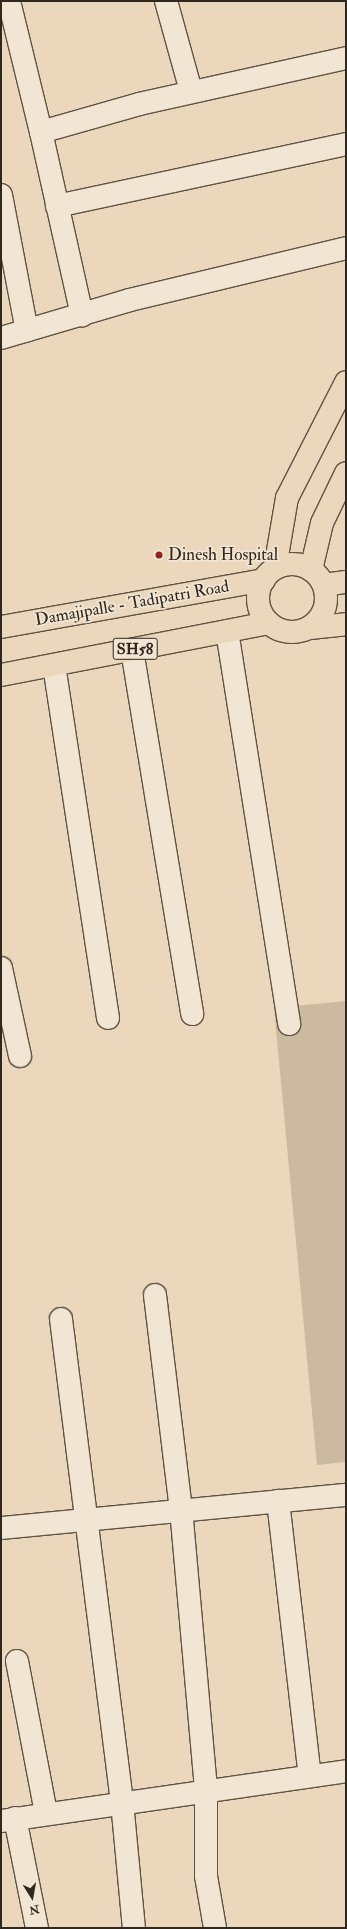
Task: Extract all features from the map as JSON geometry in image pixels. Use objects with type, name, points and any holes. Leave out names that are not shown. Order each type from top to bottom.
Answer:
[{"type":"main road","points":[[346,382],[286,498],[269,574],[260,589],[259,606],[269,623],[288,632],[346,624]]},
{"type":"main road","points":[[310,628],[323,614],[326,595],[318,577],[322,523],[346,473]]},
{"type":"main road","name":"Damajipalle - Tadipatri Road","points":[[1,627],[269,574],[293,564],[318,577]]},
{"type":"main road","points":[[318,577],[346,582]]},
{"type":"main road","name":"SH58","points":[[1,675],[269,623]]},
{"type":"street","points":[[9,1],[41,132],[82,315]]},
{"type":"street","points":[[166,1],[191,91]]},
{"type":"street","points":[[41,132],[191,91],[346,58]]},
{"type":"street","points":[[57,206],[346,144]]},
{"type":"street","points":[[1,195],[27,330]]},
{"type":"street","points":[[1,338],[130,300],[346,248]]},
{"type":"street","points":[[227,631],[289,1024]]},
{"type":"street","points":[[132,650],[192,1014]]},
{"type":"street","points":[[54,665],[108,1018]]},
{"type":"street","points":[[1,968],[20,1056]]},
{"type":"street","points":[[155,1294],[181,1509],[206,1790],[206,1876],[214,1928]]},
{"type":"street","points":[[61,1319],[122,1802],[134,1928]]},
{"type":"street","points":[[1,1528],[181,1509],[346,1495]]},
{"type":"street","points":[[278,1501],[310,1776]]},
{"type":"street","points":[[17,1661],[46,1814]]},
{"type":"street","points":[[37,1928],[8,1820],[122,1802],[346,1771]]},
{"type":"shaded area","points":[[346,1001],[346,1462],[317,1465],[274,1008]]},
{"type":"place","name":"Dinesh Hospital","points":[[159,555]]}]
